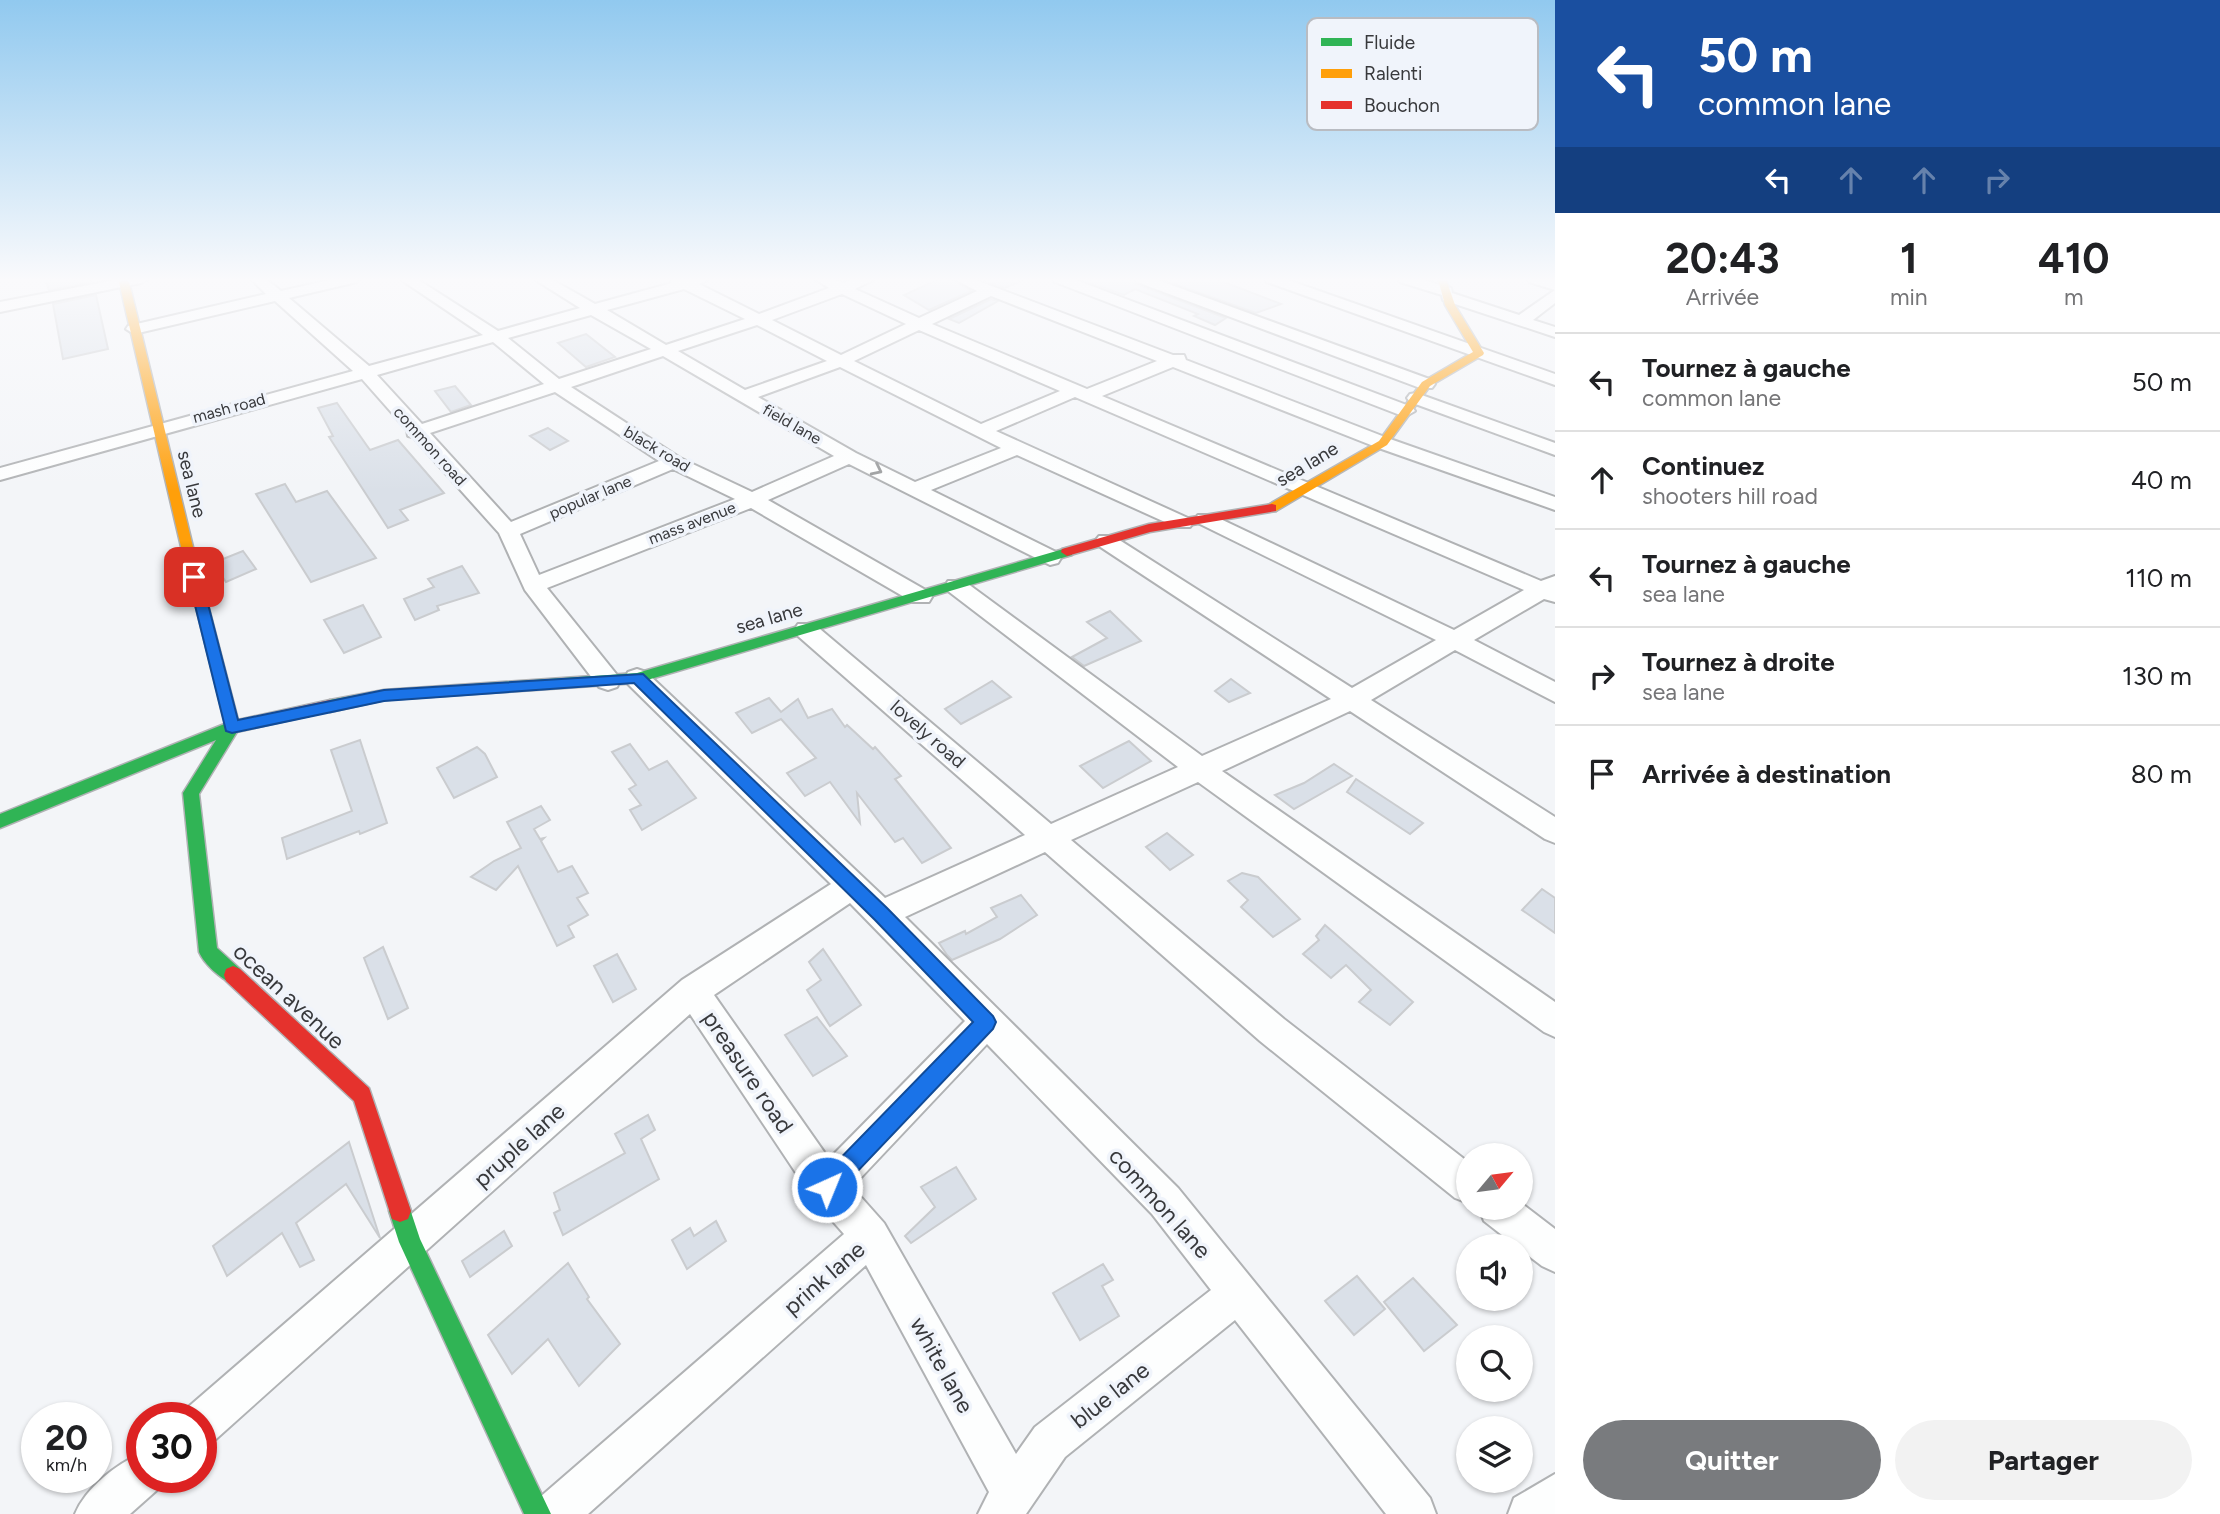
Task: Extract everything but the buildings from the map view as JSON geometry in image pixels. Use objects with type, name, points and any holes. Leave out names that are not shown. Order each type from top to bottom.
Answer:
[{"type":"street","name":"sea lane","points":[[139,350],[232,727],[384,695],[637,678],[921,597],[1149,528],[1276,507],[1383,443],[1416,398],[1479,353]]},
{"type":"street","name":"common road","points":[[340,350],[365,372],[415,432],[508,531]]},
{"type":"street","name":"mash road","points":[[0,474],[157,428],[449,350]]},
{"type":"street","name":"black road","points":[[513,350],[556,385],[673,462],[752,500],[921,597]]},
{"type":"street","points":[[415,432],[661,350]]},
{"type":"street","name":"field lane","points":[[664,350],[849,457],[1050,558]]},
{"type":"street","points":[[815,350],[1017,448],[1194,521],[1457,641],[1555,693]]},
{"type":"street","points":[[744,396],[839,362],[865,350]]},
{"type":"street","points":[[979,350],[1552,589]]},
{"type":"street","points":[[1142,350],[1383,443],[1555,504]]},
{"type":"street","points":[[980,431],[1208,350]]},
{"type":"street","points":[[1247,350],[1416,398],[1555,449]]},
{"type":"street","points":[[1319,350],[1416,398]]},
{"type":"street","points":[[1470,350],[1555,380]]},
{"type":"street","points":[[916,489],[1017,448]]},
{"type":"street","name":"mass avenue","points":[[533,585],[752,500],[849,457]]},
{"type":"street","name":"popular lane","points":[[508,531],[673,462]]},
{"type":"street","points":[[508,531],[533,585],[607,681]]},
{"type":"street","points":[[1106,541],[1349,701],[1555,831]]},
{"type":"street","points":[[956,586],[1201,770],[1555,1021]]},
{"type":"street","points":[[881,914],[1349,701],[1552,589]]},
{"type":"street","name":"lovely road","points":[[806,630],[1272,1030],[1456,1176]]},
{"type":"street","name":"common lane","points":[[637,678],[881,914],[1165,1200],[1413,1514]]},
{"type":"street","points":[[0,821],[232,727]]},
{"type":"street","name":"ocean avenue","points":[[232,727],[191,793],[208,952],[362,1095],[410,1242],[538,1514]]},
{"type":"street","name":"pruple lane","points":[[217,1410],[693,991],[852,886]]},
{"type":"street","name":"preasure road","points":[[693,991],[827,1187]]},
{"type":"street","points":[[827,1187],[986,1022]]},
{"type":"street","name":"prink lane","points":[[555,1514],[871,1236],[827,1187]]},
{"type":"street","points":[[1512,1220],[1555,1253]]},
{"type":"street","name":"white lane","points":[[871,1236],[1007,1504]]},
{"type":"street","name":"blue lane","points":[[1007,1504],[1050,1442],[1238,1293]]},
{"type":"street","points":[[97,1514],[126,1489]]},
{"type":"street","points":[[1530,1514],[1555,1496]]},
{"type":"traffic: fast","points":[[330,706],[384,695],[637,678],[1067,552]]},
{"type":"traffic: fast","points":[[0,821],[232,727],[191,793],[208,952],[233,975]]},
{"type":"traffic: fast","points":[[400,1211],[410,1242],[538,1514]]},
{"type":"traffic: slow","points":[[140,350],[188,551]]},
{"type":"traffic: slow","points":[[1272,508],[1383,443],[1426,384],[1479,353],[1477,350]]},
{"type":"traffic: jam","points":[[1067,552],[1149,528],[1272,508]]},
{"type":"traffic: jam","points":[[188,551],[232,727],[330,706]]},
{"type":"traffic: jam","points":[[233,975],[362,1095],[400,1211]]},
{"type":"route","points":[[194,577],[232,727],[384,695],[637,678],[881,914],[986,1022],[827,1187]]}]
